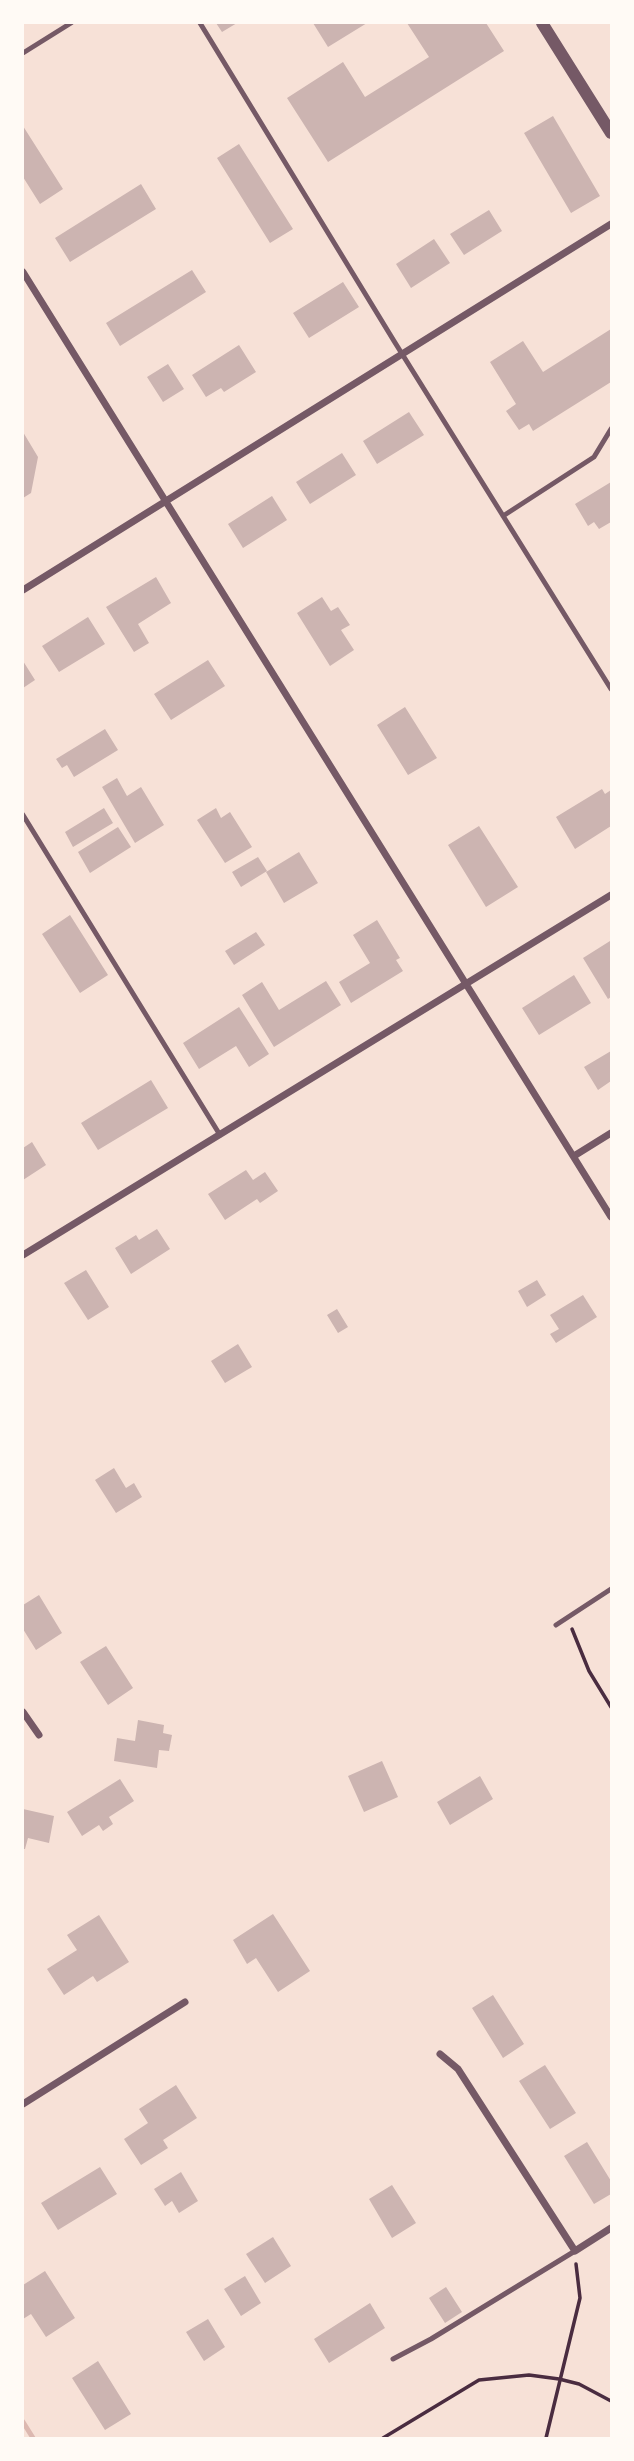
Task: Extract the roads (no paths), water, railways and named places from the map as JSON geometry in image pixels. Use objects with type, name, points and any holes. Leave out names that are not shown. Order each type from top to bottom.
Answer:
[{"type":"street","points":[[542,23],[611,133]]},
{"type":"street","points":[[23,590],[611,224]]},
{"type":"street","points":[[23,272],[611,1217]]},
{"type":"street","points":[[23,1255],[611,895]]},
{"type":"street","points":[[573,1156],[611,1133]]},
{"type":"street","points":[[23,1712],[39,1735]]},
{"type":"street","points":[[23,2104],[185,2002]]},
{"type":"street","points":[[440,2054],[458,2070],[575,2251],[611,2228]]},
{"type":"lane","points":[[23,53],[71,23]]},
{"type":"lane","points":[[200,23],[611,689]]},
{"type":"lane","points":[[503,516],[594,457],[611,429]]},
{"type":"lane","points":[[23,815],[220,1135]]},
{"type":"lane","points":[[556,1625],[611,1589]]},
{"type":"lane","points":[[393,2360],[575,2251]]},
{"type":"waterway","points":[[23,2422],[33,2438]]}]
